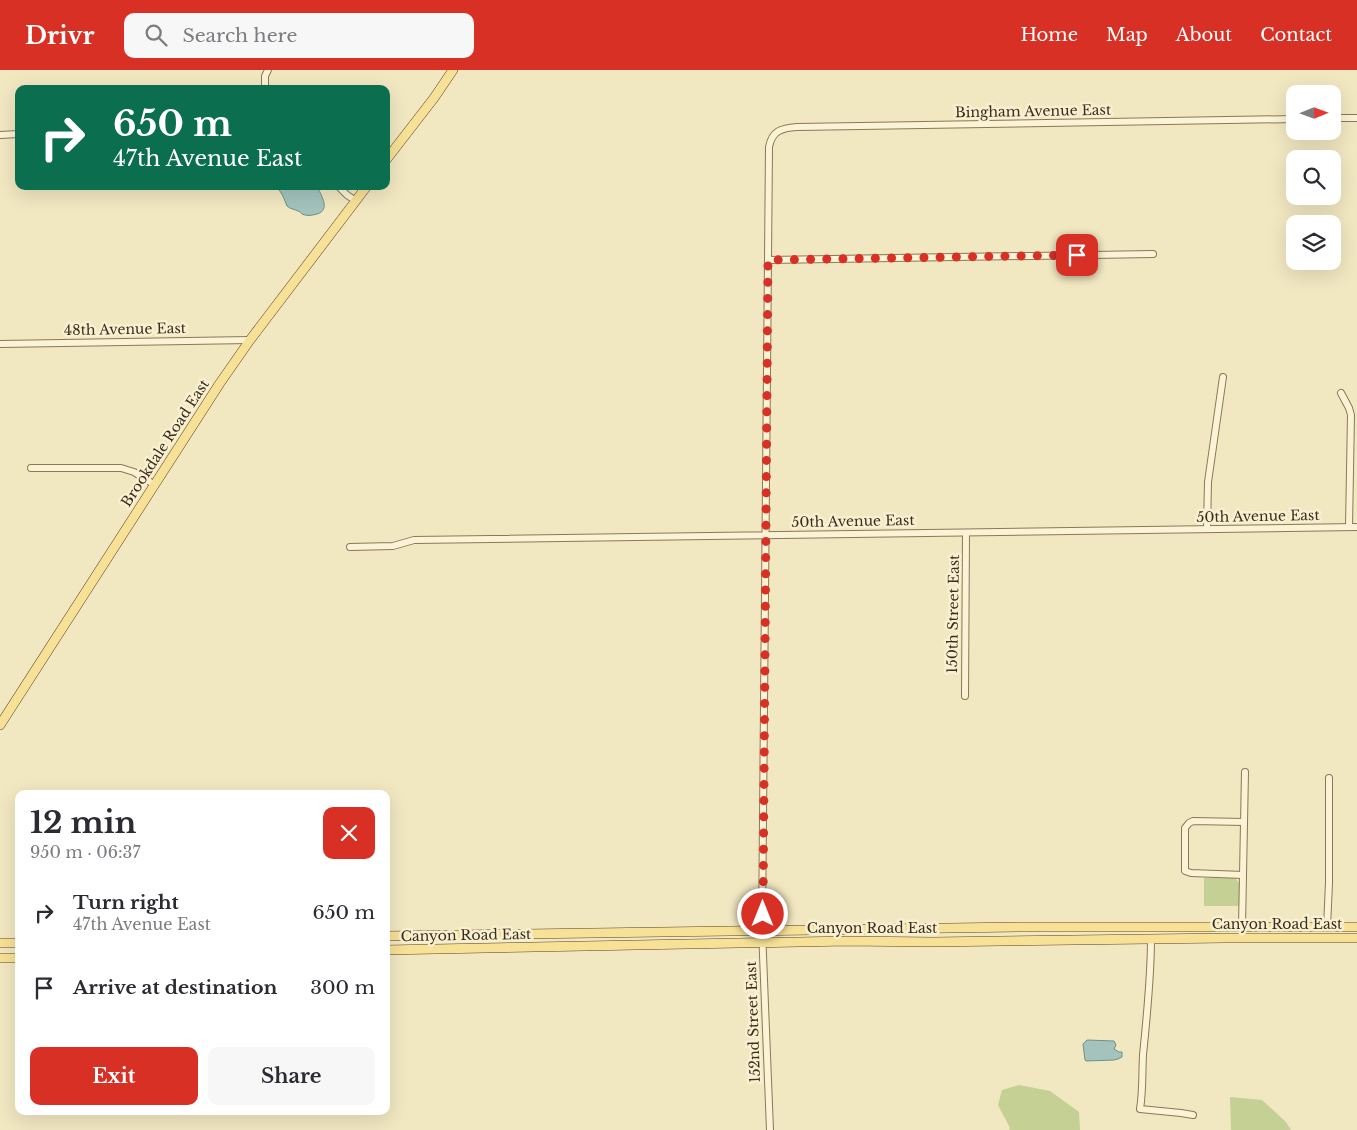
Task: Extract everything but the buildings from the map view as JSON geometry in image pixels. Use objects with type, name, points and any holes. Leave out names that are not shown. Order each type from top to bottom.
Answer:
[{"type":"main road","points":[[390,155],[453,70]]},
{"type":"main road","name":"Brookdale Road East","points":[[0,725],[220,383],[250,340],[364,190]]},
{"type":"main road","points":[[1087,940],[1089,934],[1135,926]]},
{"type":"main road","name":"Canyon Road East","points":[[390,936],[1135,926],[1357,927]]},
{"type":"main road","name":"Canyon Road East","points":[[390,950],[763,942],[1357,938]]},
{"type":"main road","points":[[0,943],[15,943]]},
{"type":"main road","points":[[0,958],[15,958]]},
{"type":"street","points":[[265,85],[265,76],[268,70]]},
{"type":"street","points":[[1341,118],[1357,118]]},
{"type":"street","name":"Bingham Avenue East","points":[[774,135],[784,129],[797,127],[1286,119]]},
{"type":"street","points":[[0,135],[15,134]]},
{"type":"street","name":"152nd Street East","points":[[770,1130],[762,930],[769,147],[774,135]]},
{"type":"street","points":[[342,190],[356,201]]},
{"type":"street","points":[[768,260],[1152,254]]},
{"type":"street","name":"48th Avenue East","points":[[0,344],[250,340]]},
{"type":"street","points":[[1207,529],[1208,482],[1223,377]]},
{"type":"street","points":[[1341,393],[1350,408],[1351,415],[1349,527]]},
{"type":"street","points":[[31,468],[121,468],[134,472],[154,485]]},
{"type":"street","name":"50th Avenue East","points":[[350,547],[393,546],[414,540],[1357,527]]},
{"type":"street","name":"150th Street East","points":[[965,696],[966,533]]},
{"type":"street","points":[[1242,926],[1245,772]]},
{"type":"street","points":[[1327,927],[1329,778]]},
{"type":"street","points":[[1243,875],[1191,873],[1185,871],[1185,828],[1193,821],[1244,822]]},
{"type":"street","points":[[1151,939],[1140,1109],[1193,1116]]},
{"type":"green space","points":[[1204,878],[1236,879],[1239,883],[1239,906],[1204,906]]},
{"type":"green space","points":[[1019,1085],[1050,1091],[1079,1112],[1080,1130],[1009,1130],[1010,1128],[998,1105],[1002,1090]]},
{"type":"green space","points":[[1230,1097],[1262,1100],[1286,1122],[1291,1130],[1231,1130]]},
{"type":"water","points":[[319,190],[324,202],[323,209],[314,215],[302,214],[287,206],[280,191]]},
{"type":"water","points":[[1087,1040],[1114,1041],[1116,1045],[1114,1049],[1122,1052],[1122,1057],[1114,1060],[1086,1061],[1083,1044]]},
{"type":"route","points":[[763,914],[768,260],[1077,255]]}]
